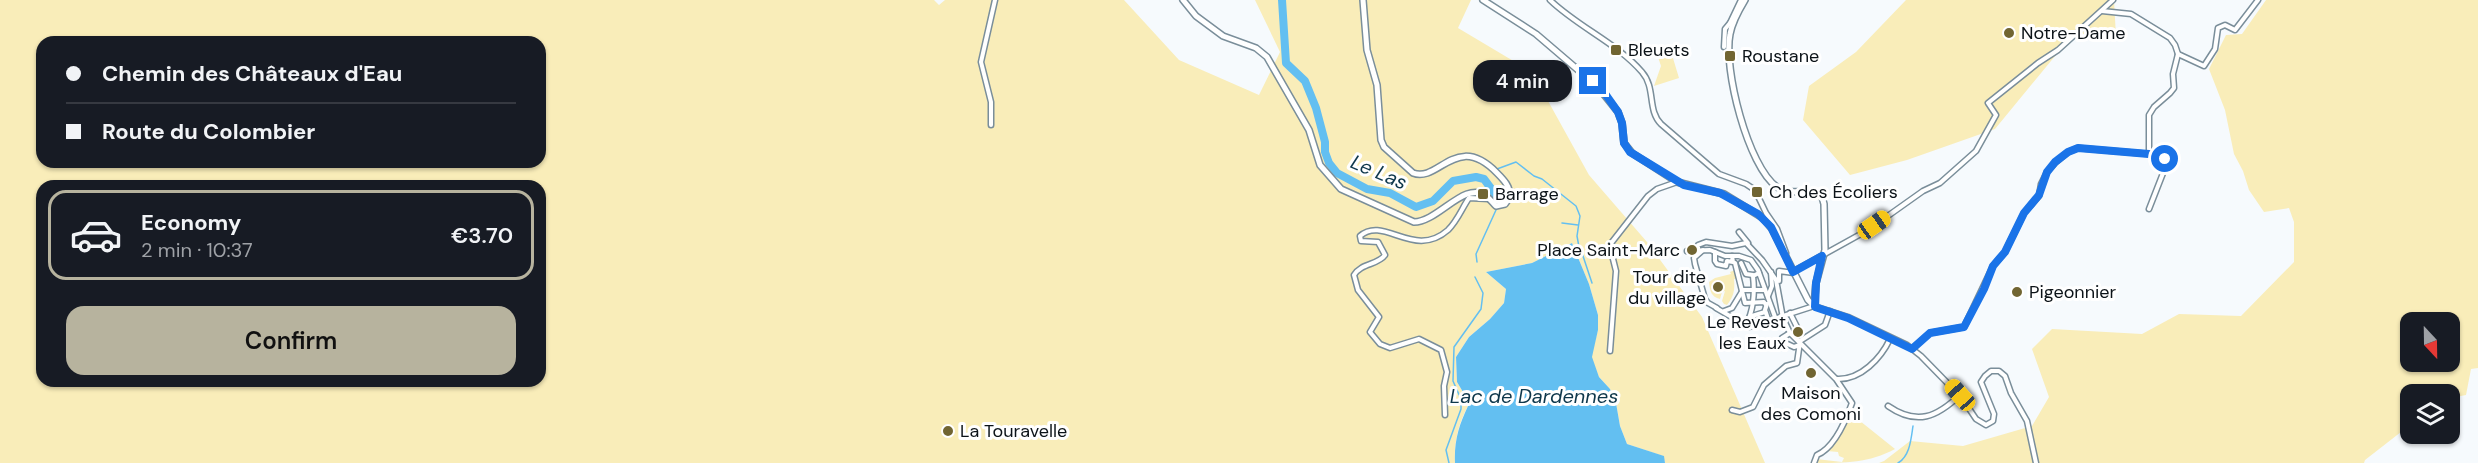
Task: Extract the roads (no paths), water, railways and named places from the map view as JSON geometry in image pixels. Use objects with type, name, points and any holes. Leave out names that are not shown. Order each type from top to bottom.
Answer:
[{"type":"street","points":[[991,125],[991,102],[981,66],[995,0]]},
{"type":"street","points":[[1183,0],[1196,15],[1223,36],[1259,49],[1267,57],[1310,133],[1320,165],[1343,191],[1417,222],[1429,219],[1466,194],[1477,192],[1490,199],[1494,206],[1508,201],[1510,192],[1507,185],[1487,163],[1479,158],[1455,159],[1426,174],[1419,175],[1413,173],[1384,147],[1381,140],[1377,85],[1367,50],[1363,0]]},
{"type":"street","points":[[1483,0],[1536,34],[1606,95],[1618,112],[1627,148],[1677,182],[1720,193],[1758,214],[1771,227],[1811,307]]},
{"type":"street","points":[[1550,0],[1571,19],[1592,32],[1642,72],[1650,85],[1654,115],[1660,124],[1719,174],[1746,184],[1757,192],[1766,213],[1779,232],[1785,249],[1784,256]]},
{"type":"street","points":[[1743,0],[1732,23],[1729,43],[1731,79],[1748,138],[1766,176],[1775,185],[1790,192],[1814,191],[1822,197],[1826,216],[1826,245],[1811,307]]},
{"type":"street","points":[[1814,463],[1816,456],[1824,452],[1846,420],[1852,403],[1836,379],[1790,333],[1783,315],[1778,284],[1779,271],[1793,272],[1868,230],[1923,191],[1940,183],[1976,151],[1996,115],[1988,103],[2058,50],[2112,0]]},
{"type":"street","points":[[2178,54],[2204,66],[2215,49],[2218,28],[2225,25],[2235,30],[2258,0]]},
{"type":"street","points":[[2102,11],[2131,14],[2170,38],[2178,54],[2172,91],[2154,107],[2149,115],[2149,154]]},
{"type":"street","points":[[1724,47],[1725,29],[1732,23]]},
{"type":"street","points":[[1912,349],[1930,333],[1964,327],[1993,266],[2005,252],[2024,213],[2039,195],[2041,184],[2055,162],[2068,152],[2078,148],[2149,154],[2165,159],[2167,163],[2149,209]]},
{"type":"street","points":[[1610,351],[1616,271],[1610,247],[1611,242],[1648,196],[1658,189],[1677,182]]},
{"type":"street","points":[[1445,415],[1444,386],[1447,372],[1441,350],[1419,339],[1390,348],[1380,344],[1370,332],[1379,317],[1376,310],[1361,296],[1354,274],[1359,268],[1381,260],[1385,255],[1378,242],[1361,241],[1360,236],[1368,231],[1379,230],[1407,240],[1432,239],[1449,229],[1469,198],[1490,199]]},
{"type":"street","points":[[1739,232],[1753,251]]},
{"type":"street","points":[[1698,250],[1698,245],[1704,242],[1733,246],[1744,242],[1771,271],[1778,284]]},
{"type":"street","points":[[1703,250],[1695,257],[1695,264],[1705,299],[1716,308],[1747,326],[1811,307],[1830,310],[1912,349],[1960,395],[1977,419],[1986,425],[1992,422],[1994,414],[1981,382],[1984,376],[1992,371],[1999,371],[2006,376],[2011,393],[2027,421],[2036,463]]},
{"type":"street","points":[[1687,251],[1703,250],[1747,258],[1752,261],[1766,290],[1775,317]]},
{"type":"street","points":[[1716,252],[1716,264],[1726,266],[1728,261],[1741,263],[1747,258]]},
{"type":"street","points":[[1752,261],[1757,255]]},
{"type":"street","points":[[1732,256],[1745,303],[1764,302],[1766,304]]},
{"type":"street","points":[[1741,263],[1746,274],[1759,273]]},
{"type":"street","points":[[1768,319],[1765,312],[1772,286],[1771,271]]},
{"type":"street","points":[[1747,326],[1754,302],[1753,275]]},
{"type":"street","points":[[1716,308],[1727,312],[1743,290]]},
{"type":"street","points":[[1743,290],[1766,290]]},
{"type":"street","points":[[1790,333],[1781,341],[1794,347],[1825,326],[1830,310]]},
{"type":"street","points":[[1750,317],[1765,312]]},
{"type":"street","points":[[1791,313],[1797,327]]},
{"type":"street","points":[[1836,379],[1851,377],[1870,365],[1880,356],[1891,339]]},
{"type":"street","points":[[1732,410],[1745,411],[1756,405],[1764,385],[1786,366],[1797,363],[1800,343]]},
{"type":"street","points":[[1888,406],[1904,415],[1933,416],[1945,410],[1960,395]]},
{"type":"water","name":"Lac de Dardennes","points":[[1572,243],[1589,284],[1598,315],[1598,330],[1592,357],[1599,377],[1610,389],[1616,403],[1620,426],[1627,444],[1664,456],[1665,463],[1455,463],[1458,433],[1468,406],[1457,382],[1456,357],[1469,337],[1504,303],[1506,289],[1486,272],[1532,263]]},
{"type":"waterway","name":"Le Las","points":[[1282,0],[1286,63],[1305,81],[1316,108],[1325,142],[1325,152],[1329,163],[1337,173],[1367,189],[1390,193],[1416,207],[1433,201],[1453,181],[1476,177],[1484,179],[1501,202]]},
{"type":"waterway","points":[[1497,169],[1516,162],[1576,206],[1580,216],[1577,236],[1579,247],[1576,251]]},
{"type":"waterway","points":[[1477,262],[1476,254],[1496,210]]},
{"type":"waterway","points":[[1562,223],[1578,225]]},
{"type":"waterway","points":[[1580,247],[1592,283]]},
{"type":"waterway","points":[[1449,463],[1446,450],[1461,409],[1461,399],[1453,381],[1454,347],[1481,309],[1483,293],[1475,277]]},
{"type":"waterway","points":[[1898,463],[1907,452],[1913,426]]},
{"type":"place","name":"Notre-Dame","points":[[2009,33]]},
{"type":"place","name":"Bleuets","points":[[1616,50]]},
{"type":"place","name":"Roustane","points":[[1730,56]]},
{"type":"place","name":"Ch des Écoliers","points":[[1757,192]]},
{"type":"place","name":"Barrage","points":[[1483,194]]},
{"type":"place","name":"Place Saint-Marc","points":[[1692,250]]},
{"type":"place","name":"Tour dite du village","points":[[1718,287]]},
{"type":"place","name":"Pigeonnier","points":[[2017,292]]},
{"type":"place","name":"Le Revest les Eaux","points":[[1798,332]]},
{"type":"place","name":"Maison des Comoni","points":[[1811,373]]},
{"type":"place","name":"La Touravelle","points":[[948,431]]}]
